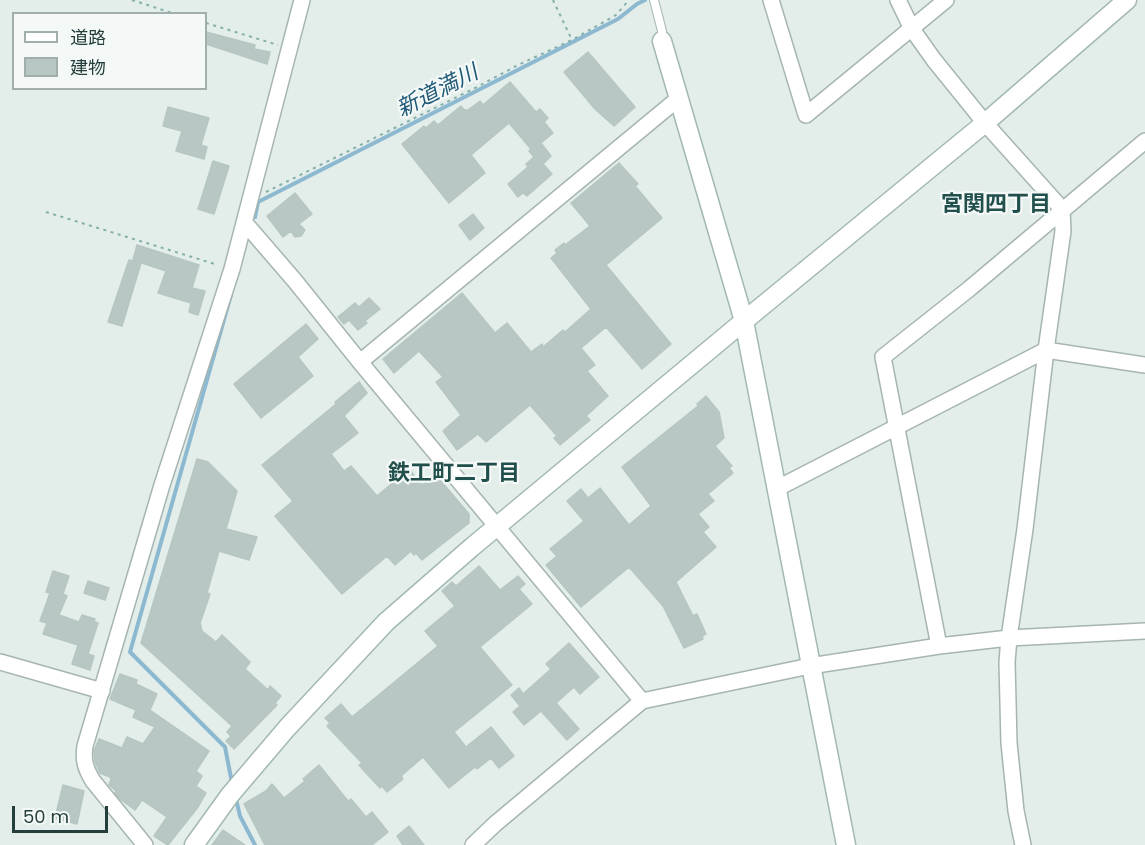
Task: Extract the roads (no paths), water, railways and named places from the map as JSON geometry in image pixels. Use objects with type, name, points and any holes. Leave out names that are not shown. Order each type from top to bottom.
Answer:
[{"type":"street","points":[[145,845],[93,781],[83,758],[85,746],[162,485],[232,269],[302,0]]},
{"type":"street","points":[[771,0],[806,116],[946,0]]},
{"type":"street","points":[[898,0],[912,29],[985,123],[1062,210],[1063,231],[1046,350],[1025,529],[1008,638],[1009,742],[1016,811],[1023,845]]},
{"type":"street","points":[[194,845],[230,795],[294,720],[386,622],[497,526],[985,123],[1127,0]]},
{"type":"street","points":[[662,40],[744,321],[846,845]]},
{"type":"street","points":[[360,362],[679,98]]},
{"type":"street","points":[[939,646],[883,357],[969,289],[1145,141]]},
{"type":"street","points":[[245,223],[642,700]]},
{"type":"street","points":[[776,489],[1046,350],[1145,365]]},
{"type":"street","points":[[473,845],[642,700],[810,666],[939,646],[1008,638],[1145,631]]},
{"type":"street","points":[[0,663],[102,690]]},
{"type":"lane","points":[[654,2],[662,31],[662,40]]},
{"type":"waterway","name":"新道満川","points":[[255,217],[258,202],[618,19],[645,0]]},
{"type":"waterway","points":[[231,295],[130,652],[225,747],[232,783]]},
{"type":"waterway","points":[[236,799],[240,816],[255,845]]},
{"type":"district","name":"宮関四丁目","points":[[996,205]]},
{"type":"district","name":"鉄工町二丁目","points":[[454,474]]}]
